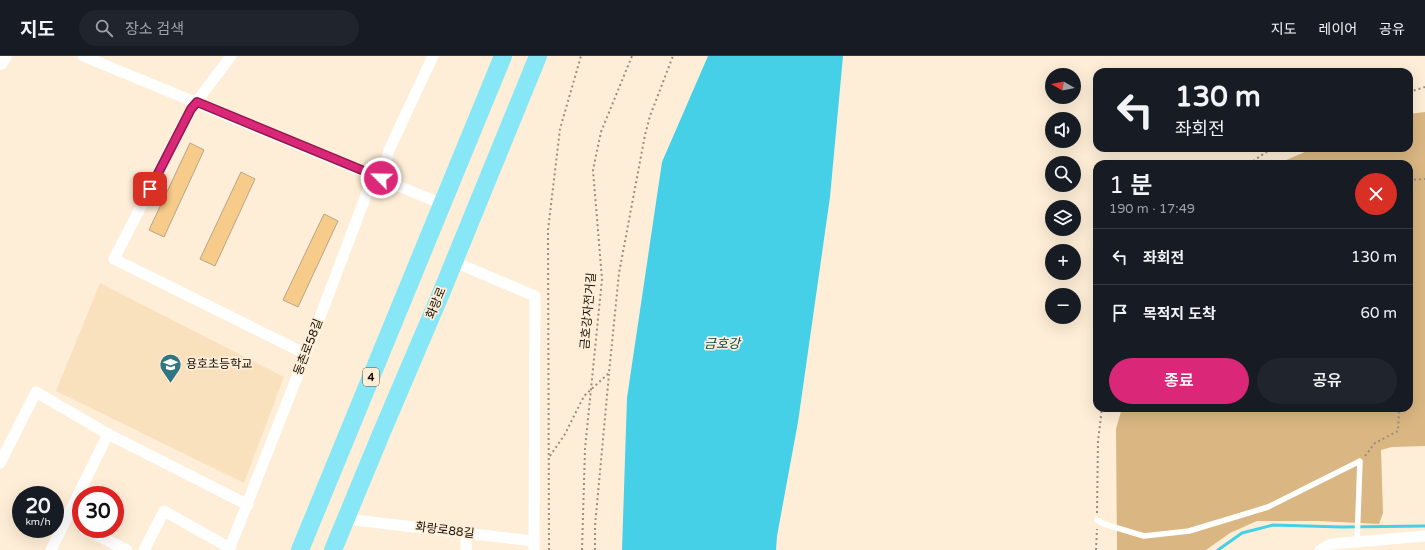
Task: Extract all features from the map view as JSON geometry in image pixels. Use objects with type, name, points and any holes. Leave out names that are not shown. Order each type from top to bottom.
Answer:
[{"type":"main road","points":[[0,62],[4,56]]},
{"type":"main road","name":"4","points":[[300,550],[503,56]]},
{"type":"main road","name":"화랑로","points":[[333,550],[454,262],[538,56]]},
{"type":"street","points":[[83,56],[442,204]]},
{"type":"street","points":[[231,56],[191,109],[114,259],[306,354]]},
{"type":"street","points":[[381,178],[389,150],[433,56]]},
{"type":"street","name":"동촌로58길","points":[[230,549],[368,190]]},
{"type":"street","points":[[454,262],[535,296],[534,545]]},
{"type":"street","points":[[0,463],[36,392],[108,434],[248,504]]},
{"type":"street","points":[[51,550],[108,434]]},
{"type":"street","points":[[144,550],[164,511],[230,549]]},
{"type":"street","name":"화랑로88길","points":[[346,519],[466,533],[534,545]]},
{"type":"street","points":[[66,520],[72,523]]},
{"type":"street","points":[[466,533],[466,550]]},
{"type":"street","points":[[1320,550],[1331,544],[1425,536]]},
{"type":"street","points":[[102,538],[127,550]]},
{"type":"lane","points":[[1097,520],[1104,524],[1144,536],[1189,531],[1268,506],[1360,461],[1357,542]]},
{"type":"path","points":[[549,550],[548,230],[560,129],[581,56]]},
{"type":"path","name":"금호강자전거길","points":[[582,550],[585,449],[602,279],[593,170],[601,132],[632,56]]},
{"type":"path","points":[[595,550],[595,526],[619,273],[650,116],[673,56]]},
{"type":"path","points":[[1413,91],[1425,87]]},
{"type":"path","points":[[1255,160],[1266,152]]},
{"type":"path","points":[[1413,180],[1425,180]]},
{"type":"path","points":[[549,457],[565,434],[584,396],[590,389],[600,383],[609,373]]},
{"type":"path","points":[[1096,550],[1098,441],[1102,412]]},
{"type":"path","points":[[1360,461],[1375,443],[1398,430],[1399,412]]},
{"type":"shaded area","points":[[1425,112],[1425,446],[1392,447],[1381,450],[1383,513],[1379,524],[1319,521],[1257,521],[1230,533],[1206,550],[1117,550],[1116,429],[1121,412],[1413,412],[1413,160],[1286,160],[1305,152],[1413,152],[1413,114]]},
{"type":"shaded area","name":"용호초등학교","points":[[100,283],[284,377],[244,483],[56,391]]},
{"type":"water","name":"금호강","points":[[708,56],[843,56],[830,197],[798,422],[777,536],[776,550],[622,550],[627,398],[662,162]]},
{"type":"building","points":[[190,143],[204,150],[164,237],[149,230]]},
{"type":"building","points":[[241,172],[255,179],[215,266],[200,259]]},
{"type":"building","points":[[324,214],[338,221],[298,307],[283,300]]},
{"type":"waterway","points":[[1218,550],[1242,533],[1273,525],[1342,527],[1425,526]]},
{"type":"place","name":"용호초등학교","points":[[170,384]]},
{"type":"route","points":[[150,189],[191,109],[197,102],[381,178]]}]
